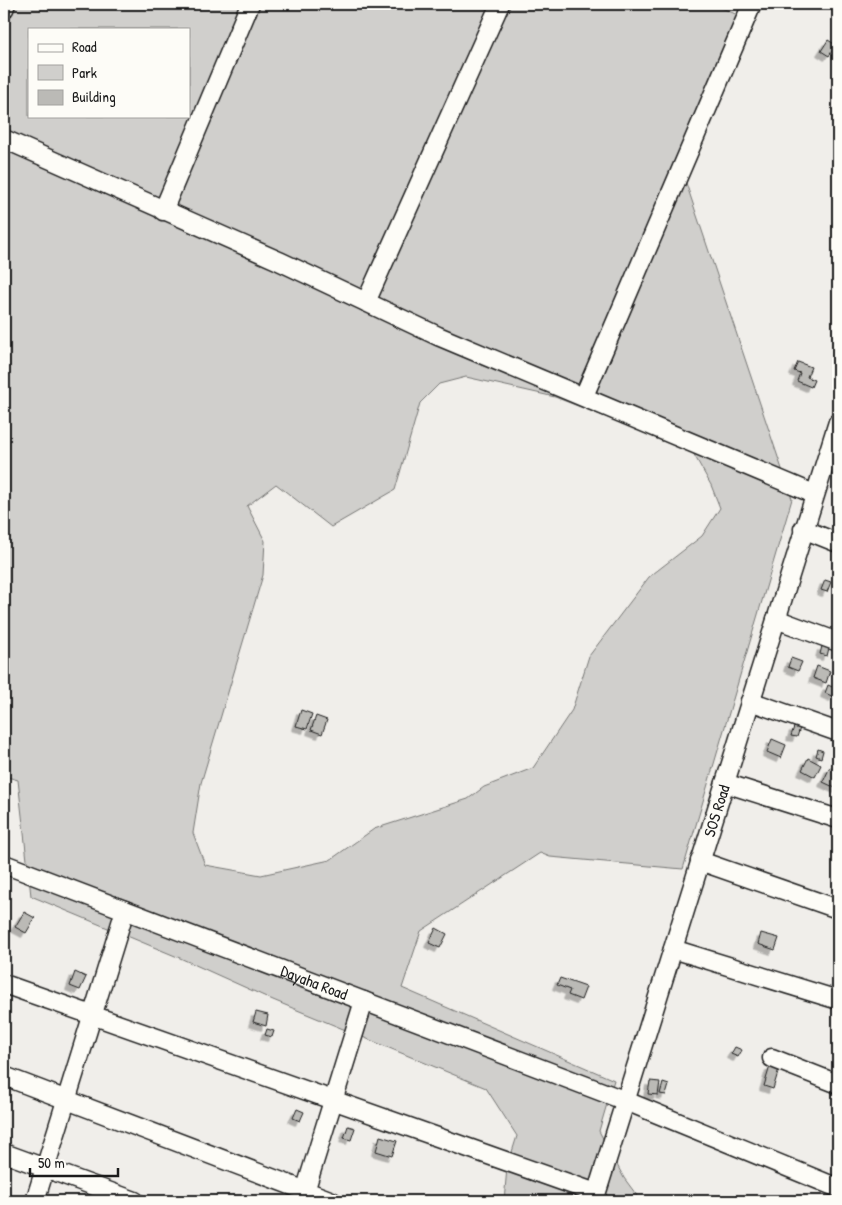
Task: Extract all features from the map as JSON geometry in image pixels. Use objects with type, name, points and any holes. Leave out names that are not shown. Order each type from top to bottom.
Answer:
[{"type":"street","points":[[4,8],[6,4]]},
{"type":"street","points":[[163,211],[250,4]]},
{"type":"street","points":[[366,302],[500,4]]},
{"type":"street","points":[[584,396],[752,4]]},
{"type":"street","points":[[4,139],[279,261],[438,336],[814,494]]},
{"type":"street","name":"SOS Road","points":[[595,1197],[814,494],[832,459],[838,422]]},
{"type":"street","points":[[804,529],[838,542]]},
{"type":"street","points":[[776,619],[838,642]]},
{"type":"street","points":[[750,701],[838,732]]},
{"type":"street","points":[[725,783],[838,819]]},
{"type":"street","points":[[700,861],[838,909]]},
{"type":"street","name":"Dayaha Road","points":[[4,864],[626,1101],[838,1188]]},
{"type":"street","points":[[35,1201],[125,910]]},
{"type":"street","points":[[673,948],[838,1000]]},
{"type":"street","points":[[4,984],[595,1197]]},
{"type":"street","points":[[304,1196],[364,1001]]},
{"type":"street","points":[[772,1058],[838,1084]]},
{"type":"street","points":[[4,1076],[304,1196],[332,1201]]},
{"type":"street","points":[[4,1153],[135,1201]]},
{"type":"green space","points":[[4,4],[713,4],[749,20],[680,165],[792,499],[683,869],[550,857],[540,853],[421,931],[402,988],[614,1080],[599,1131],[624,1178],[641,1201],[504,1201],[507,1168],[517,1136],[486,1088],[273,1000],[180,958],[31,896],[18,780],[4,776]],"holes":[[[466,377],[555,397],[692,451],[711,485],[720,508],[702,536],[649,577],[589,656],[572,710],[533,768],[484,787],[468,799],[374,829],[330,860],[261,875],[205,865],[193,833],[201,783],[263,575],[265,541],[247,506],[276,484],[331,527],[395,490],[420,403],[439,384]]]},
{"type":"building","points":[[828,40],[836,45],[829,56],[821,51]]},
{"type":"building","points":[[798,362],[811,367],[807,377],[814,380],[811,387],[797,381],[800,373],[794,371]]},
{"type":"building","points":[[825,580],[831,582],[827,592],[821,590]]},
{"type":"building","points":[[822,646],[829,648],[827,656],[820,654]]},
{"type":"building","points":[[791,658],[802,662],[798,671],[788,667]]},
{"type":"building","points":[[817,666],[830,671],[826,683],[813,678]]},
{"type":"building","points":[[828,685],[837,689],[834,697],[825,693]]},
{"type":"building","points":[[301,710],[312,714],[307,729],[296,726]]},
{"type":"building","points":[[316,716],[327,720],[322,734],[311,730]]},
{"type":"building","points":[[794,727],[800,728],[797,737],[791,736]]},
{"type":"building","points":[[772,739],[786,745],[781,758],[767,752]]},
{"type":"building","points":[[818,749],[823,751],[821,758],[816,756]]},
{"type":"building","points":[[808,758],[821,765],[815,777],[802,770]]},
{"type":"building","points":[[830,767],[838,771],[838,789],[823,782]]},
{"type":"building","points":[[24,912],[35,918],[26,933],[15,927]]},
{"type":"building","points":[[436,928],[447,934],[440,948],[429,943]]},
{"type":"building","points":[[761,933],[779,938],[775,950],[758,944]]},
{"type":"building","points":[[75,972],[86,977],[80,990],[70,986]]},
{"type":"building","points":[[560,978],[586,987],[581,1000],[568,995],[570,990],[557,985]]},
{"type":"building","points":[[256,1012],[268,1015],[266,1026],[253,1022]]},
{"type":"building","points":[[267,1029],[274,1031],[272,1037],[265,1035]]},
{"type":"building","points":[[735,1047],[742,1050],[738,1057],[731,1054]]},
{"type":"building","points":[[770,1066],[779,1069],[773,1089],[764,1086]]},
{"type":"building","points":[[650,1081],[660,1082],[658,1095],[648,1094]]},
{"type":"building","points":[[663,1083],[669,1085],[666,1095],[660,1094]]},
{"type":"building","points":[[297,1109],[304,1112],[300,1121],[293,1118]]},
{"type":"building","points":[[348,1126],[355,1128],[351,1140],[344,1138]]},
{"type":"building","points":[[380,1136],[397,1141],[392,1156],[376,1151]]}]
